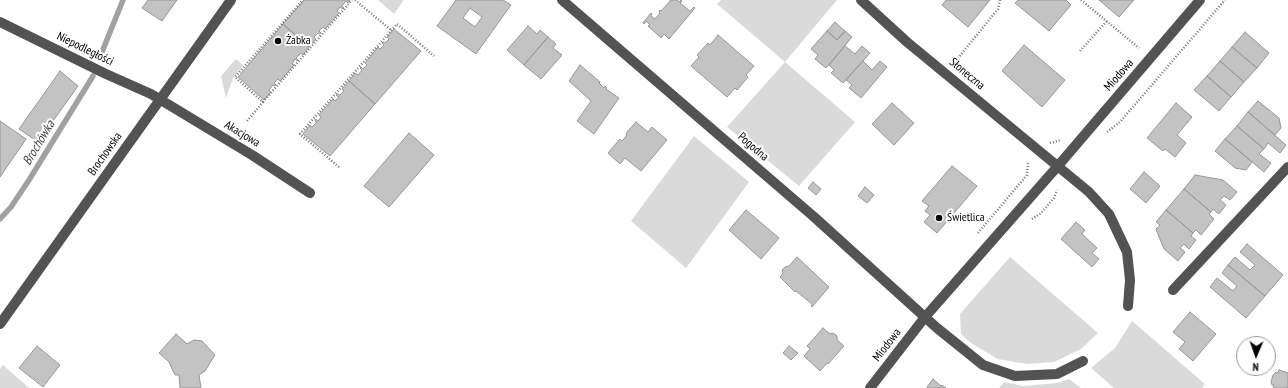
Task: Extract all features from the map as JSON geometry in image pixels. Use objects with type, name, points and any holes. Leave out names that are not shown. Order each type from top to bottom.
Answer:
[{"type":"street","name":"Brochowska","points":[[0,324],[231,0]]},
{"type":"street","name":"Pogodna","points":[[562,0],[807,211],[925,317]]},
{"type":"street","name":"Słoneczna","points":[[861,0],[907,42],[1057,167]]},
{"type":"street","name":"Miodowa","points":[[870,388],[925,317],[1057,167],[1200,0]]},
{"type":"street","name":"Niepodległości","points":[[0,22],[106,74],[151,94],[160,100]]},
{"type":"street","name":"Akacjowa","points":[[160,100],[252,155],[310,193]]},
{"type":"street","points":[[1057,167],[1089,192],[1109,214],[1127,252],[1130,280],[1128,306]]},
{"type":"street","points":[[1173,290],[1288,167]]},
{"type":"street","points":[[925,317],[983,365],[1015,376],[1057,374],[1083,361]]},
{"type":"path","points":[[263,102],[235,77],[303,0]]},
{"type":"path","points":[[247,121],[354,0],[391,30]]},
{"type":"path","points":[[959,68],[953,64],[998,9],[1000,0]]},
{"type":"path","points":[[1081,0],[1139,48]]},
{"type":"path","points":[[1080,51],[1107,21]]},
{"type":"path","points":[[339,167],[300,134],[397,24],[434,56]]},
{"type":"path","points":[[978,233],[1027,175],[1028,158],[1043,139],[1051,143],[1062,139],[1065,135]]},
{"type":"shaded area","points":[[378,0],[404,0],[394,14]]},
{"type":"shaded area","points":[[721,0],[837,0],[785,62],[717,4]]},
{"type":"shaded area","points":[[236,59],[243,65],[233,78],[226,98],[221,76]]},
{"type":"shaded area","points":[[785,62],[855,122],[799,186],[727,127]]},
{"type":"shaded area","points":[[694,136],[749,182],[686,268],[631,221]]},
{"type":"shaded area","points":[[1010,257],[1098,333],[1081,349],[1054,362],[1027,364],[998,359],[971,343],[961,334],[960,314]]},
{"type":"shaded area","points":[[1132,321],[1205,384],[1202,388],[1114,388],[1091,368],[1115,348]]},
{"type":"shaded area","points":[[3,365],[29,388],[0,388],[0,369]]},
{"type":"shaded area","points":[[1069,379],[1081,388],[999,388],[1004,382],[1023,386],[1057,383]]},
{"type":"building","points":[[148,0],[177,0],[162,21],[142,8]]},
{"type":"building","points":[[304,0],[350,0],[348,3],[346,1],[342,6],[344,8],[343,9],[340,7],[337,11],[339,13],[325,29],[323,27],[319,31],[321,33],[318,33],[314,37],[316,39],[309,47],[283,24]]},
{"type":"building","points":[[456,0],[503,0],[511,5],[476,54],[437,26]],"holes":[[[470,8],[482,17],[475,27],[463,18]]]},
{"type":"building","points":[[671,0],[677,0],[680,2],[681,0],[682,1],[680,3],[690,11],[694,7],[695,8],[669,39],[664,34],[661,38],[648,26],[650,25],[646,21],[644,24],[643,23],[651,13],[651,16],[655,19],[660,13],[659,11],[661,11]]},
{"type":"building","points":[[946,0],[990,0],[968,27],[942,5]]},
{"type":"building","points":[[1018,0],[1066,0],[1071,5],[1049,31],[1015,3]]},
{"type":"building","points":[[1099,0],[1134,0],[1119,17]]},
{"type":"building","points":[[835,22],[845,31],[837,40],[827,31]]},
{"type":"building","points":[[283,24],[309,47],[303,55],[301,53],[296,58],[298,60],[297,61],[295,59],[292,64],[294,65],[280,81],[278,79],[274,83],[276,85],[273,85],[269,90],[271,92],[264,100],[238,77]]},
{"type":"building","points":[[528,26],[537,34],[540,30],[548,37],[524,65],[507,50]]},
{"type":"building","points":[[394,29],[421,51],[375,104],[349,81],[355,73],[358,75],[362,70],[360,68],[361,67],[363,69],[367,65],[365,63],[378,47],[380,49],[384,45],[382,43],[385,43],[389,39],[387,37]]},
{"type":"building","points":[[827,31],[837,40],[845,31],[852,37],[826,68],[815,59],[818,55],[811,49]]},
{"type":"building","points":[[1245,32],[1269,53],[1257,68],[1232,47]]},
{"type":"building","points":[[718,35],[754,66],[746,75],[748,77],[737,90],[735,88],[727,97],[691,66],[699,57],[697,55],[708,43],[710,45]]},
{"type":"building","points":[[548,37],[556,44],[553,48],[562,55],[541,79],[524,65]]},
{"type":"building","points":[[1024,45],[1065,80],[1042,107],[1002,71]]},
{"type":"building","points":[[845,46],[855,54],[862,46],[870,53],[843,83],[831,73],[834,70],[829,65]]},
{"type":"building","points":[[1232,47],[1257,68],[1244,82],[1220,61]]},
{"type":"building","points":[[863,61],[872,70],[880,61],[887,67],[861,98],[849,88],[852,85],[846,80]]},
{"type":"building","points":[[1220,61],[1244,82],[1231,97],[1207,76]]},
{"type":"building","points":[[580,65],[600,82],[599,83],[604,88],[605,86],[607,88],[606,89],[619,98],[594,134],[577,121],[591,101],[569,81]]},
{"type":"building","points":[[60,71],[78,86],[38,142],[19,129]]},
{"type":"building","points":[[1207,76],[1231,97],[1219,111],[1194,90]]},
{"type":"building","points":[[349,81],[375,104],[330,156],[303,134],[310,125],[312,127],[317,122],[315,121],[316,119],[318,121],[321,117],[319,115],[333,99],[335,101],[339,97],[336,95],[340,95],[344,91],[342,89]]},
{"type":"building","points":[[1258,101],[1279,118],[1281,128],[1275,135],[1248,112]]},
{"type":"building","points":[[892,103],[914,123],[894,145],[872,124]]},
{"type":"building","points":[[1176,103],[1192,117],[1177,135],[1186,143],[1175,157],[1165,149],[1163,151],[1147,138]]},
{"type":"building","points":[[1248,112],[1286,145],[1280,153],[1268,143],[1264,149],[1237,126]]},
{"type":"building","points":[[0,121],[26,139],[0,177]]},
{"type":"building","points":[[636,122],[648,132],[652,127],[667,140],[641,171],[625,158],[620,164],[608,153],[620,139],[622,141],[627,132]]},
{"type":"building","points":[[1237,126],[1264,149],[1259,154],[1271,163],[1264,172],[1225,139]]},
{"type":"building","points":[[409,133],[434,155],[389,207],[364,186]]},
{"type":"building","points":[[1225,139],[1252,162],[1246,170],[1235,168],[1215,151]]},
{"type":"building","points":[[952,166],[977,186],[937,233],[924,222],[930,215],[925,211],[929,206],[922,201]]},
{"type":"building","points":[[1144,172],[1160,186],[1146,203],[1130,189]]},
{"type":"building","points":[[1195,175],[1223,180],[1237,192],[1230,200],[1224,196],[1220,200],[1226,205],[1219,214],[1213,209],[1211,212],[1184,189]]},
{"type":"building","points":[[813,182],[821,189],[816,195],[808,188]]},
{"type":"building","points":[[865,187],[874,195],[867,203],[858,196]]},
{"type":"building","points":[[1184,189],[1211,212],[1209,214],[1214,219],[1201,235],[1196,230],[1193,233],[1166,210]]},
{"type":"building","points":[[746,210],[779,238],[761,259],[729,230]]},
{"type":"building","points":[[1166,210],[1193,233],[1191,236],[1196,240],[1189,249],[1184,244],[1180,248],[1185,252],[1178,261],[1164,249],[1156,229],[1160,225],[1156,222]]},
{"type":"building","points":[[1076,222],[1085,230],[1082,234],[1097,248],[1092,253],[1099,259],[1092,267],[1061,239]]},
{"type":"building","points":[[1247,244],[1283,275],[1265,296],[1228,265],[1235,257],[1250,270],[1255,265],[1240,252]]},
{"type":"building","points":[[797,257],[829,287],[812,307],[812,304],[796,291],[795,292],[780,277],[783,273],[782,270],[789,266]]},
{"type":"building","points":[[1228,265],[1265,296],[1246,318],[1210,287],[1217,278],[1233,291],[1237,286],[1222,273]]},
{"type":"building","points":[[1190,312],[1216,334],[1193,361],[1179,349],[1185,342],[1173,332]]},
{"type":"building","points":[[823,328],[830,334],[833,333],[837,336],[837,340],[844,346],[820,371],[804,356],[810,349],[807,346]]},
{"type":"building","points":[[176,334],[187,344],[194,340],[202,341],[215,355],[205,371],[199,375],[201,388],[180,388],[179,375],[175,375],[169,362],[159,353]]},
{"type":"building","points":[[37,346],[60,365],[43,387],[19,368]]},
{"type":"building","points":[[789,346],[798,353],[791,360],[783,353]]},
{"type":"building","points":[[1279,370],[1288,373],[1288,388],[1273,388],[1274,386],[1271,382],[1273,376],[1276,376],[1276,372],[1278,373]]},
{"type":"building","points":[[933,379],[941,386],[942,385],[946,388],[928,388],[927,387]]},
{"type":"waterway","name":"Brochówka","points":[[100,57],[123,0]]},
{"type":"waterway","name":"Brochówka","points":[[0,219],[11,207],[29,180],[93,76]]},
{"type":"place","name":"Żabka","points":[[278,41]]},
{"type":"place","name":"Świetlica","points":[[939,218]]}]
